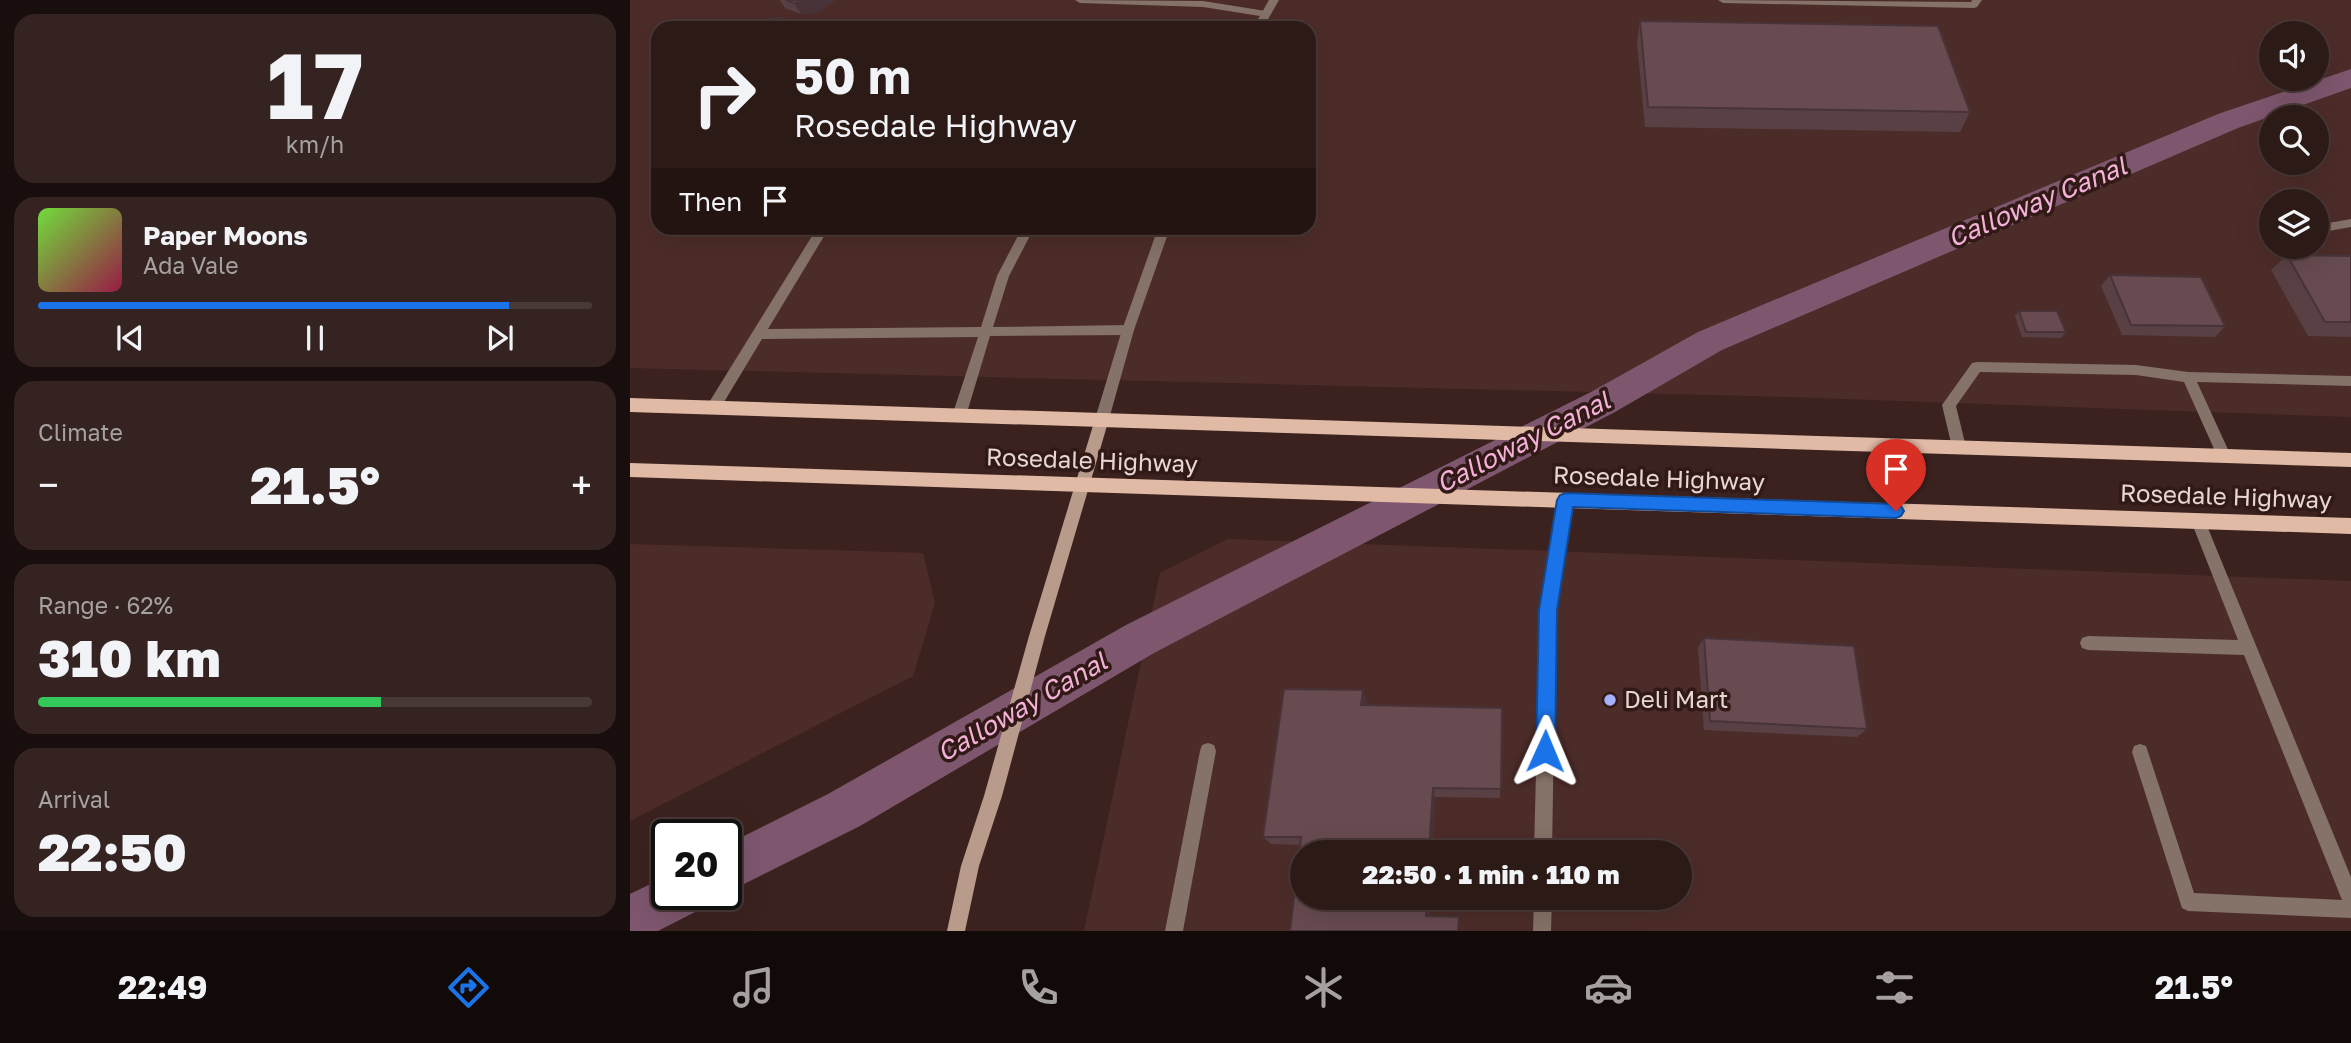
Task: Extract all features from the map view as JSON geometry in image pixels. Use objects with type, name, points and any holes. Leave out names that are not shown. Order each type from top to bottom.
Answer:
[{"type":"main road","name":"Rosedale Highway","points":[[630,405],[2351,460]]},
{"type":"main road","points":[[956,931],[970,866],[993,796],[1037,636],[1102,419]]},
{"type":"main road","name":"Rosedale Highway","points":[[630,470],[2351,526]]},
{"type":"street","points":[[1080,0],[1203,4],[1266,14]]},
{"type":"street","points":[[1262,21],[1274,0]]},
{"type":"street","points":[[1723,0],[1974,5],[1977,0]]},
{"type":"street","points":[[2329,227],[2351,223]]},
{"type":"street","points":[[713,408],[819,235]]},
{"type":"street","points":[[959,416],[1003,275],[1024,235]]},
{"type":"street","points":[[1102,419],[1128,330],[1162,235]]},
{"type":"street","points":[[757,334],[1128,330]]},
{"type":"street","points":[[1959,447],[1949,405],[1977,367],[2136,370],[2189,377],[2351,381]]},
{"type":"street","points":[[2189,377],[2224,456]]},
{"type":"street","points":[[1543,840],[1548,610],[1566,500]]},
{"type":"street","points":[[2198,521],[2351,899]]},
{"type":"street","points":[[2088,643],[2248,648]]},
{"type":"street","points":[[1174,931],[1208,751]]},
{"type":"street","points":[[2140,752],[2188,902],[2351,909]]},
{"type":"street","points":[[1542,931],[1543,910]]},
{"type":"shaded area","points":[[630,0],[2351,0],[2351,417],[1789,397],[630,368]]},
{"type":"shaded area","points":[[1228,539],[2351,581],[2351,931],[1084,931],[1160,573]]},
{"type":"shaded area","points":[[630,544],[923,553],[935,603],[913,676],[630,821]]},
{"type":"building","points":[[786,0],[810,0],[794,3]]},
{"type":"building","points":[[784,18],[791,21],[763,21]]},
{"type":"building","points":[[1640,21],[1938,26],[1970,112],[1648,107]]},
{"type":"building","points":[[2351,256],[2351,322],[2325,322],[2289,259]]},
{"type":"building","points":[[2110,275],[2201,277],[2225,326],[2131,325]]},
{"type":"building","points":[[2019,311],[2057,311],[2066,332],[2026,332]]},
{"type":"building","points":[[1704,638],[1854,646],[1867,729],[1710,721]]},
{"type":"building","points":[[1284,689],[1363,690],[1361,705],[1502,708],[1501,789],[1433,788],[1430,840],[1301,840],[1301,837],[1263,837]]},
{"type":"building","points":[[1292,910],[1426,910],[1426,916],[1459,917],[1458,931],[1290,931]]},
{"type":"waterway","name":"Calloway Canal","points":[[742,862],[844,810],[1140,639],[1603,402],[1710,341],[2228,121],[2351,78]]},
{"type":"waterway","name":"Calloway Canal","points":[[630,920],[651,909]]},
{"type":"place","name":"Deli Mart","points":[[1610,700]]},
{"type":"route","points":[[1545,751],[1548,610],[1566,500],[1896,511]]}]
